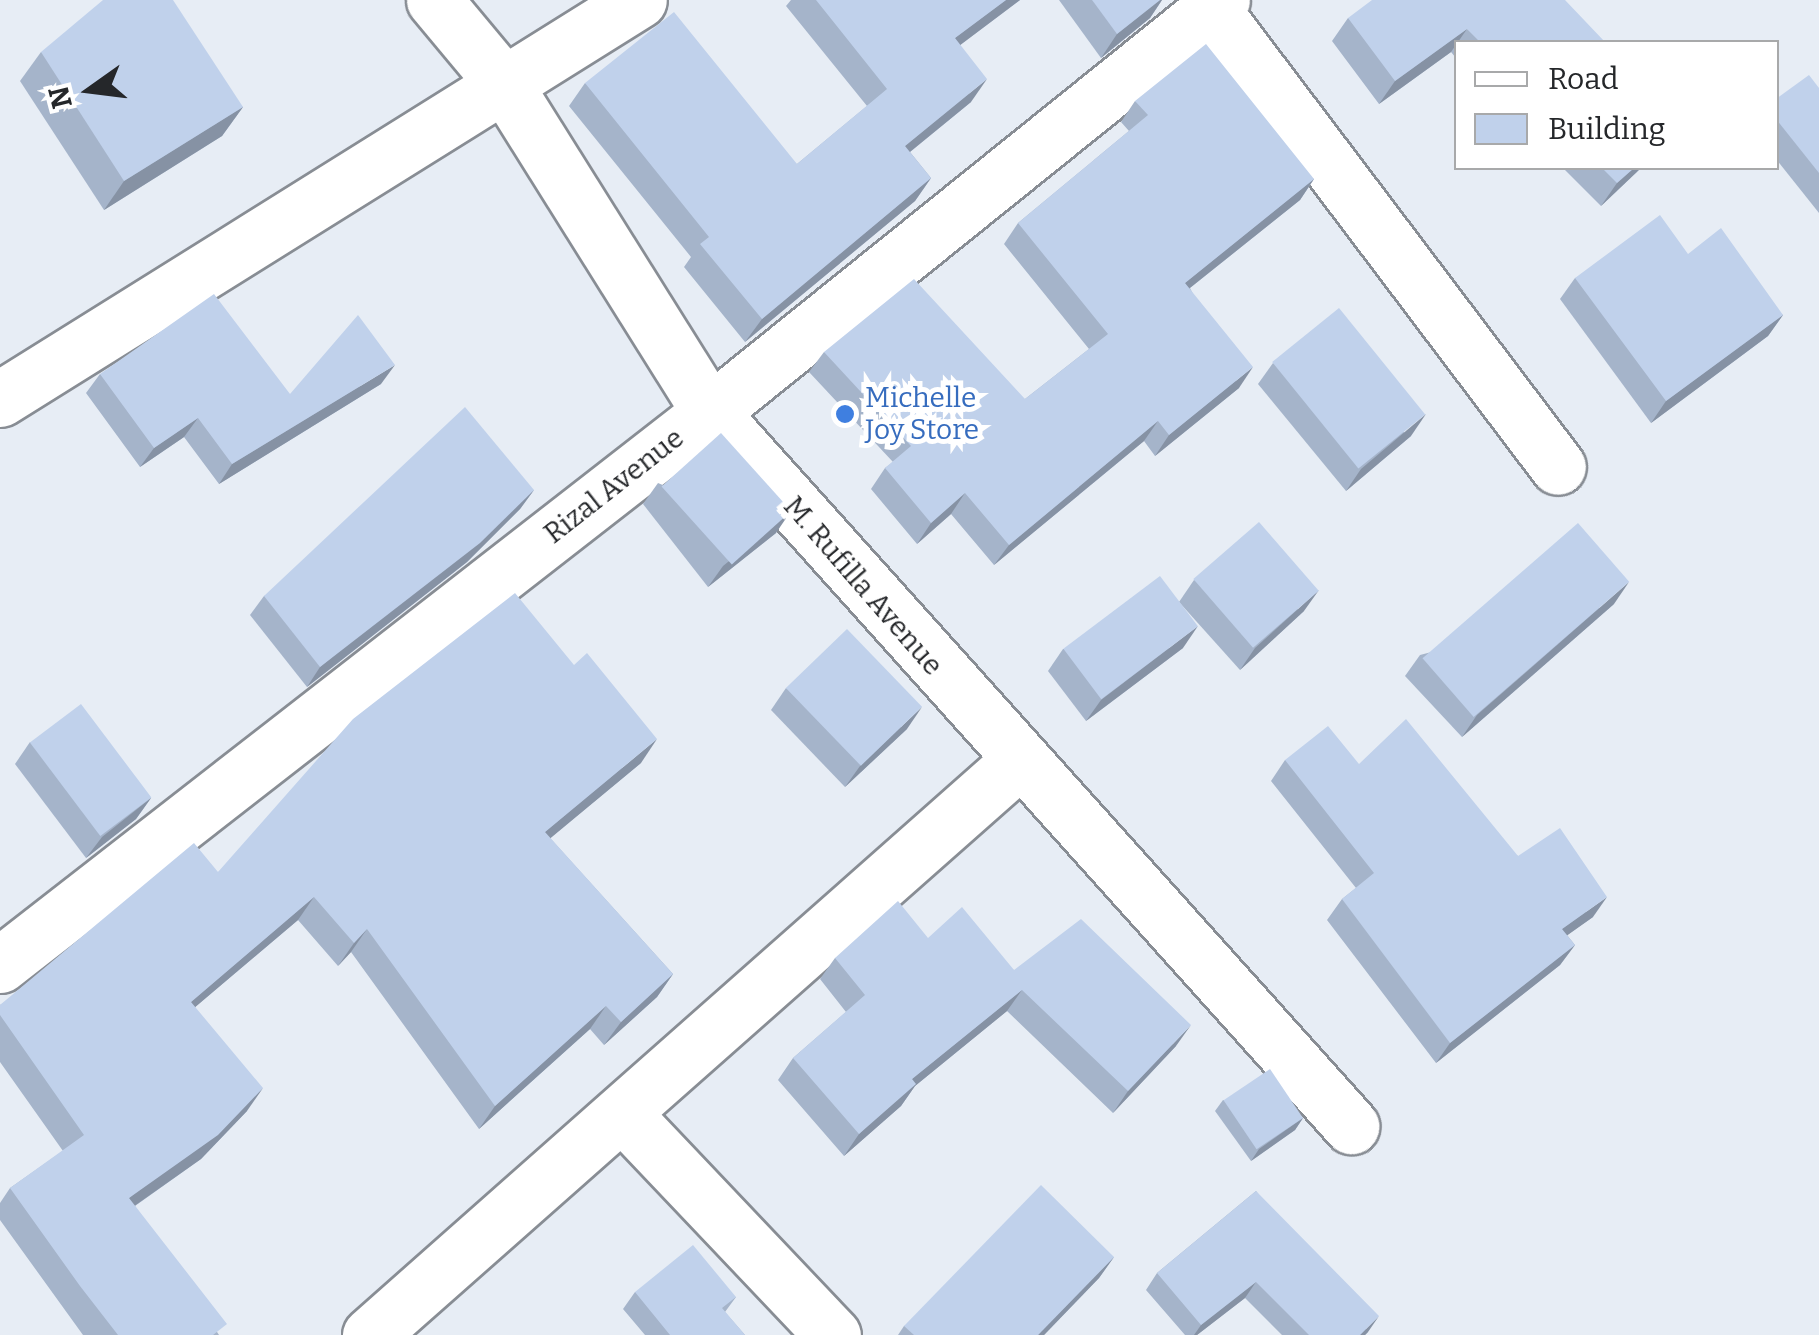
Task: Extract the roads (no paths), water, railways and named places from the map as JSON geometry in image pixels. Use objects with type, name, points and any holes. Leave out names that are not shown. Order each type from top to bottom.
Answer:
[{"type":"street","name":"M. Rufilla Avenue","points":[[434,0],[504,84],[710,412],[1018,762],[1351,1126]]},
{"type":"street","points":[[0,400],[639,0]]},
{"type":"street","points":[[1217,4],[1558,466]]},
{"type":"street","name":"Rizal Avenue","points":[[0,965],[710,412],[1217,4]]},
{"type":"street","points":[[370,1335],[1018,762]]},
{"type":"street","points":[[623,1114],[832,1335]]},
{"type":"place","name":"Michelle Joy Store","points":[[845,414]]}]
